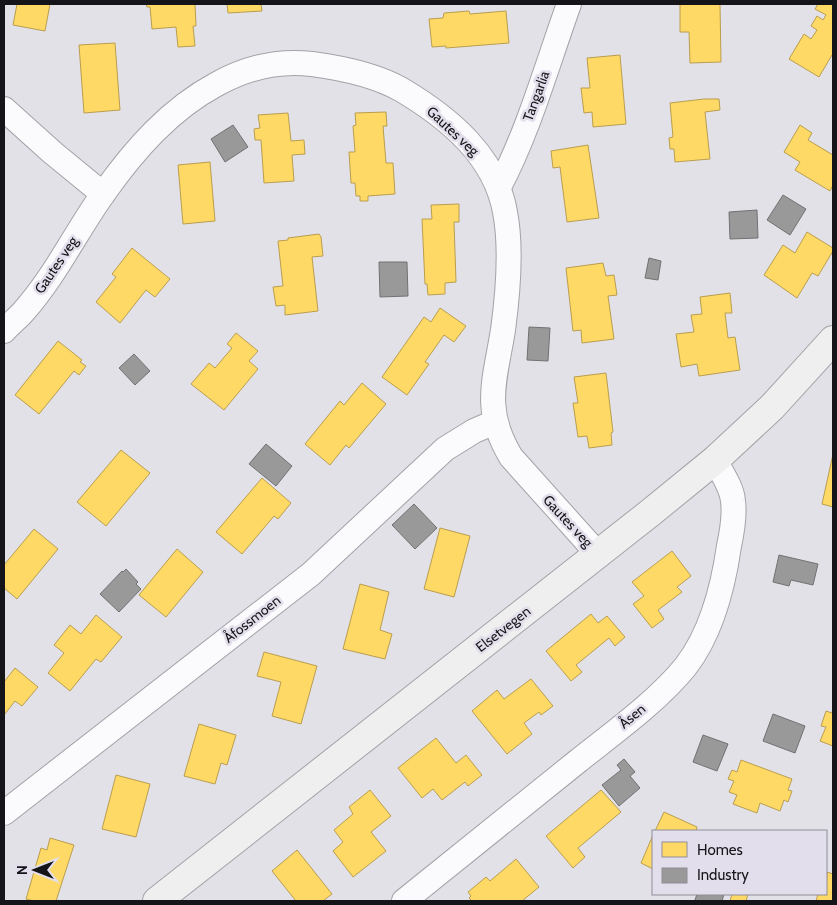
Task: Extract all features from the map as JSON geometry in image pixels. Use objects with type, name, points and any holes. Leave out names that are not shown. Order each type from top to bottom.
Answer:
[{"type":"main road","name":"Elsetvegen","points":[[157,901],[715,460],[772,407],[833,340]]},
{"type":"street","name":"Tangarlia","points":[[499,187],[509,168],[524,130],[569,4]]},
{"type":"street","name":"Gautes veg","points":[[4,331],[25,310],[103,194],[141,145],[173,112],[196,95],[236,73],[282,63],[330,66],[368,76],[398,88],[420,100],[445,119],[476,149],[499,187],[505,214],[508,265],[503,329],[493,384],[495,422],[501,440],[511,457],[598,554]]},
{"type":"street","points":[[4,109],[103,194]]},
{"type":"street","name":"Åfossmoen","points":[[4,813],[311,574],[445,449],[474,430],[495,422]]},
{"type":"street","name":"Åsen","points":[[404,901],[634,716],[687,665],[701,641],[717,604],[732,529],[733,501],[730,490],[715,460]]},
{"type":"building: Homes","points":[[17,4],[50,4],[45,31],[13,25]]},
{"type":"building: Homes","points":[[146,4],[195,4],[196,26],[193,26],[195,46],[178,47],[176,27],[152,29],[150,7],[147,7]]},
{"type":"building: Homes","points":[[227,4],[261,4],[262,11],[228,13]]},
{"type":"building: Homes","points":[[680,4],[720,4],[721,62],[690,63],[689,32],[680,32]]},
{"type":"building: Homes","points":[[818,4],[833,4],[833,56],[819,77],[789,59],[804,34],[811,39],[817,30],[811,26],[817,16],[823,20],[826,15],[815,9]]},
{"type":"building: Homes","points":[[469,11],[470,14],[506,11],[509,43],[446,48],[446,46],[432,47],[429,19],[443,18],[444,13]]},
{"type":"building: Homes","points":[[115,43],[120,110],[84,113],[79,45]]},
{"type":"building: Homes","points":[[620,55],[626,124],[593,127],[592,112],[584,113],[581,88],[590,88],[587,58]]},
{"type":"building: Homes","points":[[719,99],[720,110],[705,112],[710,159],[675,162],[674,149],[670,149],[669,138],[673,137],[670,103]]},
{"type":"building: Homes","points":[[386,112],[387,126],[383,126],[386,163],[393,163],[395,194],[368,196],[368,201],[360,201],[360,196],[356,196],[355,183],[351,183],[349,152],[355,152],[353,126],[356,125],[355,113]]},
{"type":"building: Homes","points":[[288,113],[291,141],[304,140],[305,154],[292,155],[294,181],[264,183],[261,140],[255,140],[254,129],[260,128],[258,115]]},
{"type":"building: Homes","points":[[800,125],[812,133],[808,140],[833,155],[833,185],[830,191],[795,170],[800,162],[784,152]]},
{"type":"building: Homes","points":[[588,145],[599,218],[567,222],[560,167],[553,168],[551,151]]},
{"type":"building: Homes","points":[[210,162],[215,221],[183,224],[178,165]]},
{"type":"building: Homes","points":[[459,204],[459,222],[454,222],[456,282],[445,283],[445,294],[428,295],[427,284],[425,284],[422,219],[432,219],[431,205]]},
{"type":"building: Homes","points":[[807,232],[833,248],[833,251],[818,276],[812,273],[797,298],[764,275],[783,245],[795,253]]},
{"type":"building: Homes","points":[[319,234],[323,256],[312,257],[318,311],[285,315],[285,305],[276,306],[273,287],[283,286],[278,241]]},
{"type":"building: Homes","points":[[132,248],[170,279],[155,297],[146,290],[120,323],[96,302],[116,277],[112,274]]},
{"type":"building: Homes","points":[[603,263],[606,276],[614,275],[617,295],[608,296],[614,339],[582,343],[581,330],[573,331],[566,268]]},
{"type":"building: Homes","points":[[730,293],[732,313],[725,313],[728,338],[735,337],[740,370],[699,376],[697,364],[681,367],[676,334],[694,332],[691,315],[702,314],[700,297]]},
{"type":"building: Homes","points":[[440,308],[466,326],[454,342],[444,335],[425,362],[429,364],[407,395],[382,377],[424,317],[431,322]]},
{"type":"building: Homes","points":[[236,333],[258,351],[249,361],[258,369],[224,410],[191,384],[209,363],[215,368],[232,348],[227,344]]},
{"type":"building: Homes","points":[[58,341],[82,360],[80,362],[86,366],[79,375],[74,371],[39,414],[15,395]]},
{"type":"building: Homes","points":[[606,373],[613,432],[611,433],[612,445],[589,448],[587,436],[578,437],[573,403],[578,403],[574,377]]},
{"type":"building: Homes","points":[[362,383],[386,404],[349,448],[346,445],[330,465],[305,444],[340,401],[344,405]]},
{"type":"building: Homes","points":[[121,450],[150,473],[106,526],[77,502]]},
{"type":"building: Homes","points":[[833,454],[833,507],[822,504]]},
{"type":"building: Homes","points":[[262,478],[291,503],[278,519],[274,516],[242,554],[216,532]]},
{"type":"building: Homes","points":[[440,528],[470,536],[454,597],[424,589]]},
{"type":"building: Homes","points":[[34,529],[58,549],[17,599],[4,588],[4,565]]},
{"type":"building: Homes","points":[[177,549],[203,572],[166,617],[139,595]]},
{"type":"building: Homes","points":[[672,551],[691,576],[677,587],[682,592],[658,610],[664,619],[652,628],[633,604],[644,596],[632,582]]},
{"type":"building: Homes","points":[[360,584],[389,592],[380,630],[392,634],[385,659],[343,649]]},
{"type":"building: Homes","points":[[591,614],[598,623],[607,616],[625,637],[615,646],[609,638],[576,665],[582,672],[571,681],[546,651]]},
{"type":"building: Homes","points":[[96,615],[122,637],[101,662],[96,659],[70,691],[48,673],[64,653],[54,645],[70,625],[81,634]]},
{"type":"building: Homes","points":[[264,652],[317,666],[301,724],[272,716],[281,682],[257,676]]},
{"type":"building: Homes","points":[[15,668],[38,687],[22,706],[15,701],[4,715],[4,682]]},
{"type":"building: Homes","points":[[531,679],[553,706],[541,715],[539,712],[524,723],[532,734],[507,754],[472,711],[497,690],[504,699]]},
{"type":"building: Homes","points":[[833,708],[833,746],[820,741],[826,727],[821,726],[826,711],[832,713]]},
{"type":"building: Homes","points":[[199,724],[236,735],[227,765],[221,763],[215,784],[184,776]]},
{"type":"building: Homes","points":[[436,738],[456,763],[466,755],[482,775],[468,786],[465,782],[442,800],[433,789],[422,798],[398,768]]},
{"type":"building: Homes","points":[[741,760],[792,779],[788,790],[792,791],[788,802],[784,800],[780,811],[760,803],[757,813],[733,804],[737,795],[729,792],[734,781],[728,779],[732,770],[737,772]]},
{"type":"building: Homes","points":[[116,775],[150,784],[136,837],[102,829]]},
{"type":"building: Homes","points":[[370,790],[391,816],[371,832],[386,851],[353,877],[333,851],[343,842],[334,830],[353,814],[349,807]]},
{"type":"building: Homes","points":[[601,790],[621,812],[578,848],[585,857],[573,868],[546,836]]},
{"type":"building: Homes","points":[[664,812],[697,827],[696,830],[655,830]]},
{"type":"building: Homes","points":[[652,837],[652,868],[641,863]]},
{"type":"building: Homes","points":[[50,838],[74,845],[56,901],[26,899],[41,848],[47,850]]},
{"type":"building: Homes","points":[[297,850],[332,894],[323,901],[296,901],[272,871]]},
{"type":"building: Homes","points":[[516,859],[539,887],[522,901],[472,901],[469,898],[471,896],[468,892],[486,877],[490,881]]},
{"type":"building: Homes","points":[[827,872],[833,874],[833,901],[816,901],[818,895],[827,895]]},
{"type":"building: Homes","points":[[732,895],[748,895],[746,901],[730,901]]},
{"type":"building: Industry","points":[[233,125],[248,147],[225,162],[211,139]]},
{"type":"building: Industry","points":[[783,195],[806,209],[790,235],[767,220]]},
{"type":"building: Industry","points":[[757,210],[758,238],[730,239],[729,212]]},
{"type":"building: Industry","points":[[649,258],[661,261],[658,280],[645,278]]},
{"type":"building: Industry","points":[[379,262],[407,262],[408,296],[380,297]]},
{"type":"building: Industry","points":[[529,327],[550,328],[548,361],[527,360]]},
{"type":"building: Industry","points":[[134,354],[150,371],[135,385],[119,368]]},
{"type":"building: Industry","points":[[266,444],[292,466],[276,486],[249,464]]},
{"type":"building: Industry","points":[[414,504],[437,528],[415,549],[392,525]]},
{"type":"building: Industry","points":[[779,555],[818,564],[813,585],[791,580],[789,586],[773,582]]},
{"type":"building: Industry","points":[[126,569],[138,582],[136,584],[141,589],[119,612],[100,594]]},
{"type":"building: Industry","points":[[773,714],[805,726],[795,753],[763,741]]},
{"type":"building: Industry","points":[[703,735],[728,744],[717,771],[693,762]]},
{"type":"building: Industry","points":[[624,759],[635,772],[630,776],[640,788],[619,806],[602,785],[621,770],[617,765]]},
{"type":"building: Industry","points":[[697,895],[724,895],[722,901],[695,900]]}]
